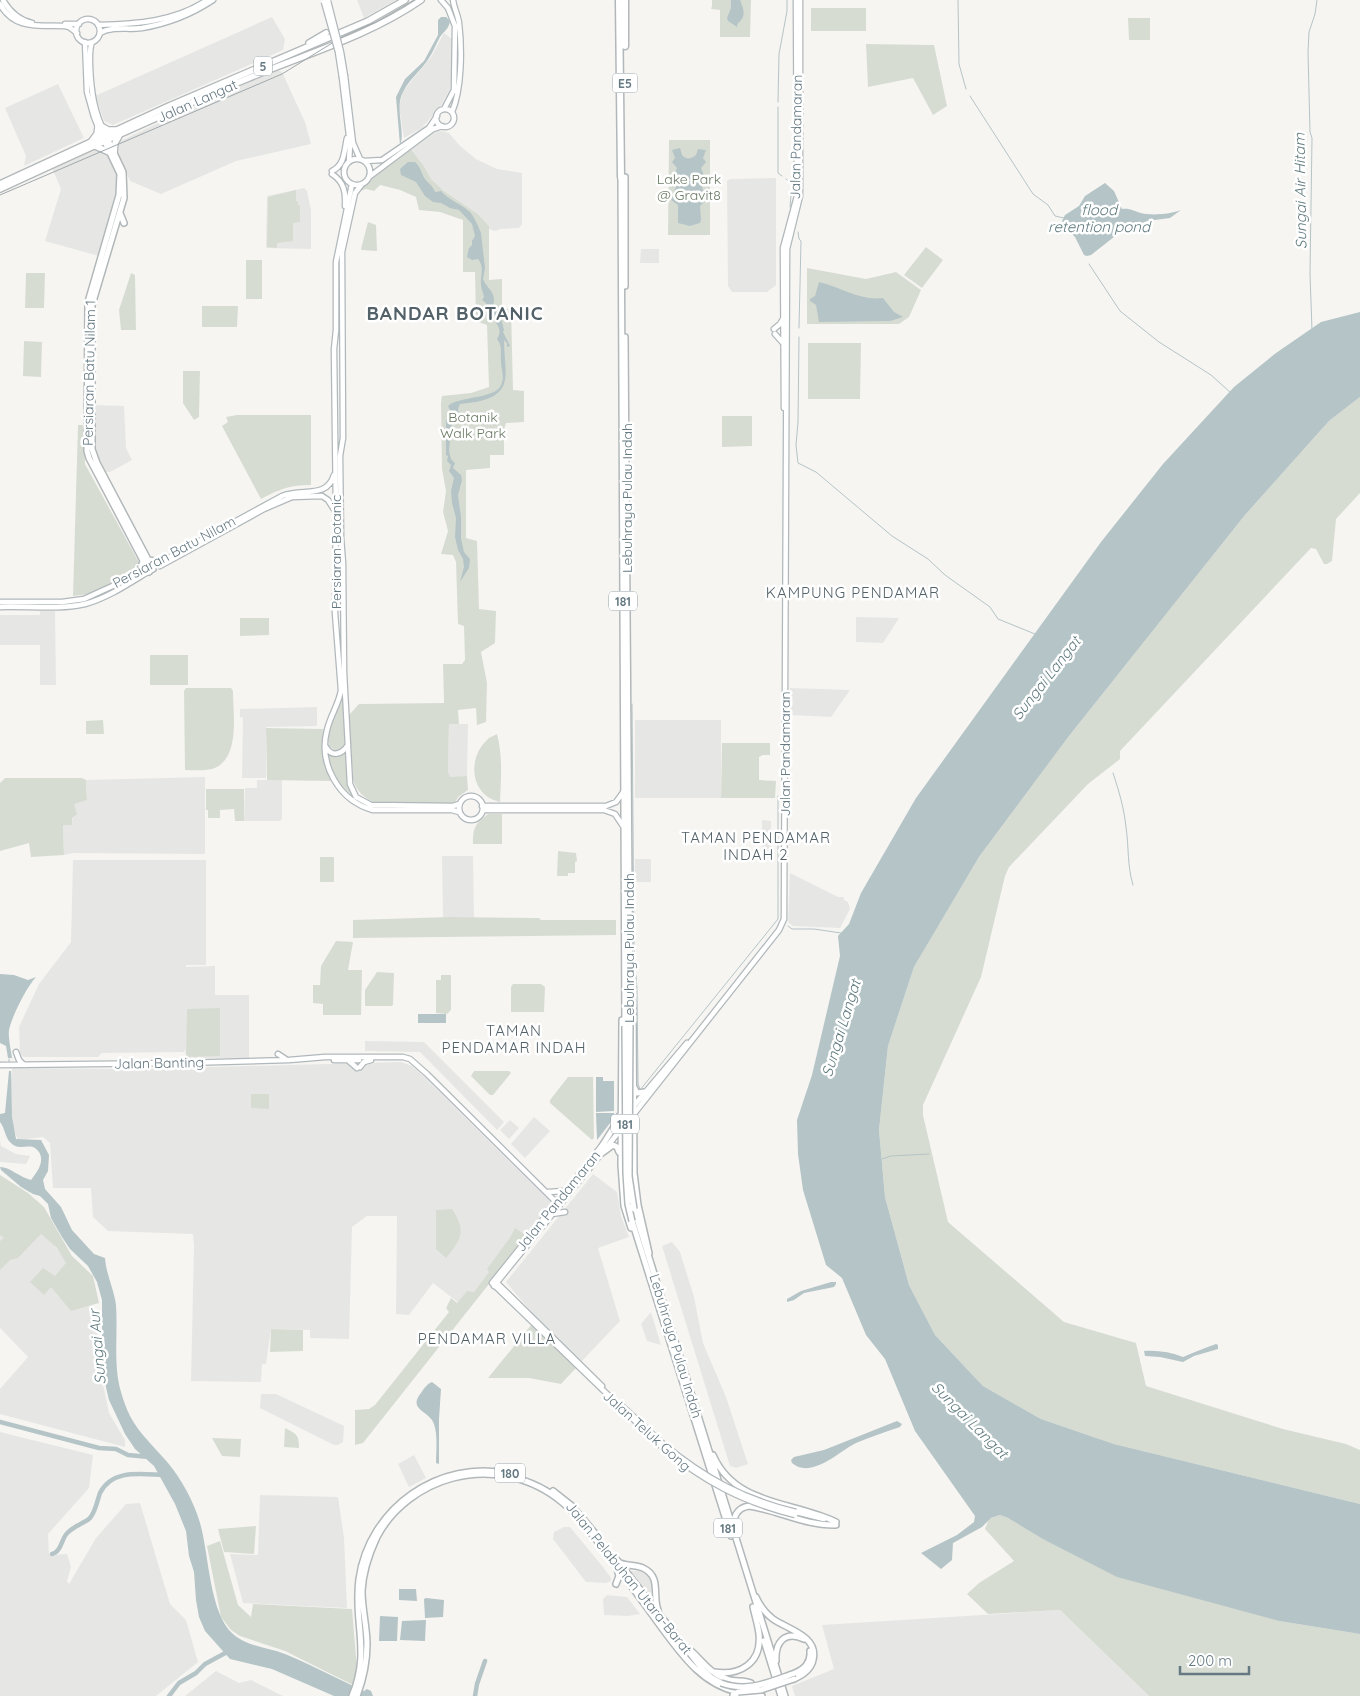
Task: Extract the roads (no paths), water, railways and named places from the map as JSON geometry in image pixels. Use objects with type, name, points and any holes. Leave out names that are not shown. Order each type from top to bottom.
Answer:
[{"type":"highway","name":"Jalan Langat","points":[[120,132],[169,106],[368,21],[405,0]]},
{"type":"highway","name":"Jalan Langat","points":[[0,189],[120,132],[372,27],[421,0]]},
{"type":"highway","name":"E5","points":[[618,0],[621,40],[623,177]]},
{"type":"highway","name":"E5","points":[[623,177],[625,0]]},
{"type":"highway","points":[[297,51],[326,33]]},
{"type":"highway","name":"5","points":[[253,70],[282,63],[326,42],[332,36]]},
{"type":"highway","points":[[274,68],[280,68],[285,71],[293,60]]},
{"type":"highway","points":[[100,127],[120,132],[112,152],[92,145],[100,127]]},
{"type":"highway","name":"Jalan Langat","points":[[0,184],[92,145]]},
{"type":"main road","points":[[3,0],[13,13],[26,21],[38,24],[79,24],[89,20],[98,25],[134,24],[154,21],[184,11],[207,0]]},
{"type":"main road","points":[[0,4],[10,18],[19,22],[29,25],[69,27],[77,33],[80,39],[85,42],[92,42],[97,39],[100,33],[107,30],[140,28],[168,21],[196,10],[213,0]]},
{"type":"main road","points":[[409,8],[427,0]]},
{"type":"main road","points":[[343,77],[350,151],[344,173],[352,184],[362,184],[433,129],[442,126],[447,127],[452,124],[454,118],[452,112],[460,76],[459,28],[454,16],[441,0]]},
{"type":"main road","points":[[348,162],[352,160],[382,160],[429,128],[440,112],[444,110],[453,94],[455,80],[453,0]]},
{"type":"main road","name":"Jalan Pandamaran","points":[[786,452],[783,345],[784,243],[797,196],[798,0]]},
{"type":"main road","name":"Jalan Pandamaran","points":[[494,1283],[557,1203],[602,1153],[645,1092],[780,930],[784,919],[788,376],[787,249],[800,196],[798,0]]},
{"type":"main road","points":[[326,1],[343,77],[353,144],[370,170],[369,177]]},
{"type":"main road","points":[[77,33],[79,24]]},
{"type":"main road","points":[[98,25],[100,33]]},
{"type":"main road","points":[[85,42],[87,92],[105,139]]},
{"type":"main road","points":[[92,42],[90,55],[92,92],[100,127]]},
{"type":"main road","points":[[444,110],[452,112]]},
{"type":"main road","points":[[437,116],[438,123],[442,126]]},
{"type":"main road","points":[[345,217],[343,186],[332,173],[340,166],[343,160],[348,135]]},
{"type":"main road","name":"Persiaran Batu Nilam 1","points":[[105,139],[124,176],[124,198],[92,305],[93,455],[150,569]]},
{"type":"main road","name":"Persiaran Batu Nilam 1","points":[[102,475],[87,451],[88,302],[120,195],[120,174],[112,152]]},
{"type":"main road","name":"Lebuhraya Pulau Indah","points":[[623,177],[624,827],[627,978]]},
{"type":"main road","name":"Lebuhraya Pulau Indah","points":[[623,177],[627,978],[626,1181],[632,1222],[752,1604],[783,1696]]},
{"type":"main road","name":"Persiaran Botanic","points":[[352,184],[336,262],[334,363],[335,604],[341,690],[327,729],[324,745],[326,761],[337,785],[346,795],[373,810],[452,810],[459,812]]},
{"type":"main road","name":"Persiaran Botanic","points":[[362,184],[355,193],[342,252],[343,432],[340,456],[340,538],[343,563],[344,672],[350,784],[356,797],[366,804],[379,806],[453,806],[459,804]]},
{"type":"main road","points":[[114,234],[123,225],[120,213]]},
{"type":"main road","points":[[783,318],[775,331],[783,345]]},
{"type":"main road","points":[[334,363],[339,359],[343,363]]},
{"type":"main road","points":[[92,384],[87,409],[90,416],[92,435]]},
{"type":"main road","points":[[334,432],[339,437],[343,432]]},
{"type":"main road","name":"Persiaran Batu Nilam","points":[[0,607],[84,604],[119,589],[160,562],[278,497],[292,492],[323,490],[329,486],[335,472]]},
{"type":"main road","points":[[111,474],[107,486],[102,475],[111,474]]},
{"type":"main road","name":"Persiaran Batu Nilam","points":[[0,602],[77,600],[150,569],[264,509],[292,497],[322,496],[328,500],[336,512]]},
{"type":"main road","points":[[139,574],[146,561],[160,562]]},
{"type":"main road","points":[[335,604],[336,608],[340,609],[344,604]]},
{"type":"main road","points":[[324,745],[329,752],[337,754],[342,753],[349,744]]},
{"type":"main road","points":[[483,808],[606,806],[616,802],[624,791]]},
{"type":"main road","points":[[473,796],[479,800],[483,808],[480,816],[471,820],[465,819],[459,812],[459,804],[464,798],[473,796]]},
{"type":"main road","points":[[483,808],[604,810],[615,814],[624,827]]},
{"type":"main road","points":[[602,1146],[619,1118],[622,1074],[622,1025],[627,978]]},
{"type":"main road","points":[[627,978],[632,994],[634,1075],[632,1110],[635,1188],[655,1277]]},
{"type":"main road","name":"Lebuhraya Pulau Indah","points":[[627,1025],[630,1176],[634,1209],[783,1696]]},
{"type":"main road","name":"Jalan Pandamaran","points":[[632,1110],[672,1066],[701,1027]]},
{"type":"main road","points":[[16,1052],[24,1065]]},
{"type":"main road","points":[[346,1058],[361,1055],[364,1052]]},
{"type":"main road","points":[[271,1061],[278,1053],[289,1060]]},
{"type":"main road","name":"Jalan Banting","points":[[0,1065],[271,1061],[398,1056],[410,1059],[427,1074],[535,1178],[557,1203]]},
{"type":"main road","points":[[346,1058],[358,1068],[364,1062],[371,1060]]},
{"type":"main road","name":"Jalan Banting","points":[[346,1058],[371,1060],[399,1059],[413,1062]]},
{"type":"main road","points":[[622,1074],[623,1084],[626,1086],[633,1082],[634,1075]]},
{"type":"main road","points":[[634,1086],[638,1093],[645,1092]]},
{"type":"main road","points":[[621,1090],[623,1125],[621,1165]]},
{"type":"main road","points":[[621,1103],[632,1110]]},
{"type":"main road","points":[[623,1125],[634,1133]]},
{"type":"main road","name":"Jalan Pandamaran","points":[[557,1203],[602,1146],[623,1125]]},
{"type":"main road","points":[[602,1153],[610,1145],[616,1146],[618,1149],[624,1206],[654,1289]]},
{"type":"main road","name":"Jalan Banting","points":[[532,1177],[557,1203]]},
{"type":"main road","points":[[548,1192],[565,1191]]},
{"type":"main road","points":[[494,1283],[503,1275],[551,1215],[557,1203]]},
{"type":"main road","points":[[551,1215],[565,1212]]},
{"type":"main road","points":[[503,1275],[505,1291]]},
{"type":"main road","name":"Jalan Teluk Gong","points":[[494,1283],[505,1291],[661,1445]]},
{"type":"main road","name":"Jalan Teluk Gong","points":[[494,1283],[661,1445],[694,1473],[718,1487],[771,1509],[836,1523]]},
{"type":"main road","points":[[704,1436],[716,1462],[724,1474],[736,1486],[761,1498],[836,1523]]},
{"type":"main road","name":"Jalan Pelabuhan Utara-Barat","points":[[352,1696],[360,1672],[362,1653],[358,1600],[359,1580],[367,1550],[395,1507],[414,1491],[435,1480],[462,1472],[479,1471],[502,1472],[538,1483],[564,1499],[586,1522],[702,1670],[712,1678],[737,1688],[748,1688],[795,1676]]},
{"type":"main road","name":"Jalan Pelabuhan Utara-Barat","points":[[357,1696],[364,1673],[367,1644],[363,1582],[366,1564],[376,1535],[402,1506],[431,1486],[460,1476],[491,1474],[524,1481],[552,1494],[571,1510],[636,1591],[680,1650],[706,1679],[720,1688],[738,1692],[761,1690],[795,1676]]},
{"type":"main road","points":[[737,1544],[734,1520],[738,1511],[746,1506],[753,1506],[802,1521],[828,1525],[836,1523]]},
{"type":"main road","points":[[608,1556],[619,1573],[619,1578],[615,1585],[624,1583],[636,1591]]},
{"type":"main road","points":[[618,1562],[644,1568],[653,1576],[656,1586],[656,1602],[660,1615]]},
{"type":"main road","points":[[748,1581],[761,1607],[767,1614],[800,1634],[811,1644],[814,1653],[811,1667],[806,1672],[795,1676]]},
{"type":"main road","points":[[711,1672],[735,1672],[746,1668],[754,1661],[760,1640],[752,1604]]},
{"type":"main road","points":[[783,1696],[776,1653],[781,1641],[790,1636],[803,1639],[810,1649],[810,1659],[807,1665],[795,1676]]},
{"type":"main road","points":[[678,1638],[711,1672],[729,1680],[753,1684],[752,1692],[747,1695]]},
{"type":"main road","points":[[680,1650],[700,1678],[706,1683],[726,1693],[762,1696]]},
{"type":"water","points":[[731,0],[740,0],[743,8],[744,13],[737,27],[728,21],[727,18],[731,8]]},
{"type":"water","points":[[441,17],[446,17],[450,21],[449,26],[440,37],[426,62],[403,92],[400,105],[402,133],[400,145],[396,97],[405,79],[424,61],[438,35],[438,20]]},
{"type":"water","points":[[680,148],[682,155],[687,158],[696,155],[698,149],[706,150],[703,158],[706,162],[701,168],[706,180],[701,184],[706,200],[700,206],[700,223],[690,226],[678,223],[678,205],[671,200],[677,184],[672,179],[677,168],[672,162],[675,158],[672,150]]},
{"type":"water","points":[[408,162],[415,162],[417,164],[435,192],[441,191],[470,212],[475,219],[481,233],[485,268],[483,279],[493,294],[493,306],[501,318],[503,332],[510,346],[507,347],[507,343],[504,340],[506,372],[502,387],[489,398],[460,404],[458,409],[459,416],[449,429],[449,451],[451,459],[455,463],[453,468],[461,475],[462,480],[458,495],[461,538],[464,552],[470,559],[469,568],[460,582],[464,567],[455,537],[456,518],[451,491],[454,478],[449,471],[451,465],[447,461],[448,456],[446,455],[446,422],[450,410],[448,406],[460,400],[485,395],[498,390],[503,376],[501,347],[497,339],[500,331],[493,320],[495,315],[487,311],[486,303],[482,300],[484,297],[481,286],[482,268],[480,262],[478,259],[472,260],[467,257],[475,236],[472,224],[459,210],[433,202],[425,196],[416,182],[401,175],[400,169]]},
{"type":"water","name":"flood retention pond","points":[[1105,183],[1114,191],[1122,209],[1150,214],[1181,210],[1170,218],[1147,221],[1119,233],[1091,255],[1084,255],[1075,237],[1062,221],[1065,215],[1079,206],[1085,196]]},
{"type":"water","points":[[819,282],[858,296],[883,298],[894,312],[903,317],[890,321],[819,322],[816,305],[810,299],[815,296]]},
{"type":"water","name":"Sungai Langat","points":[[1360,312],[1360,397],[1329,421],[1245,515],[1069,736],[979,857],[914,967],[888,1046],[879,1130],[885,1197],[909,1285],[935,1335],[983,1386],[1041,1419],[1114,1444],[1360,1504],[1360,1634],[1279,1621],[1117,1577],[1000,1515],[991,1518],[982,1527],[953,1543],[952,1560],[941,1569],[921,1553],[957,1535],[974,1522],[975,1516],[915,1431],[885,1359],[866,1335],[842,1278],[826,1265],[803,1190],[798,1154],[797,1120],[812,1075],[840,956],[838,936],[849,924],[861,893],[916,798],[1101,542],[1163,464],[1234,387],[1276,353],[1321,322]]},
{"type":"water","points":[[0,974],[14,975],[28,980],[36,977],[16,1010],[9,1030],[12,1058],[8,1058],[6,1046],[0,1043]]},
{"type":"water","points":[[418,1014],[446,1014],[446,1023],[418,1023]]},
{"type":"water","points":[[9,1071],[11,1071],[12,1117],[16,1139],[41,1140],[49,1155],[48,1171],[43,1180],[45,1189],[61,1207],[72,1230],[94,1254],[105,1258],[116,1305],[116,1360],[121,1392],[129,1415],[134,1423],[168,1463],[191,1499],[203,1536],[214,1598],[225,1624],[233,1634],[245,1642],[295,1658],[364,1691],[367,1689],[371,1691],[373,1696],[334,1696],[272,1669],[230,1659],[205,1631],[199,1617],[194,1572],[189,1556],[186,1531],[175,1504],[154,1466],[135,1449],[125,1434],[109,1400],[104,1379],[102,1356],[102,1300],[97,1282],[88,1266],[70,1249],[62,1237],[51,1218],[48,1204],[40,1196],[21,1187],[1,1170],[0,1167],[31,1180],[40,1167],[41,1159],[39,1152],[34,1147],[19,1147],[11,1143],[0,1122],[0,1114],[5,1113]]},
{"type":"water","points":[[596,1077],[603,1077],[603,1081],[614,1081],[614,1111],[596,1112]]},
{"type":"water","points":[[596,1113],[614,1113],[614,1118],[597,1140]]},
{"type":"water","points":[[836,1282],[834,1287],[804,1293],[794,1300],[787,1302],[787,1299],[801,1291]]},
{"type":"water","points":[[1216,1344],[1218,1349],[1194,1356],[1183,1362],[1145,1356],[1144,1351],[1164,1352],[1183,1357]]},
{"type":"water","points":[[432,1382],[441,1389],[439,1464],[436,1463],[434,1424],[418,1407],[417,1403],[417,1399],[423,1389]]},
{"type":"water","points":[[897,1421],[902,1424],[900,1427],[856,1443],[817,1466],[808,1468],[792,1463],[791,1460],[794,1457],[824,1450]]},
{"type":"water","points":[[399,1589],[416,1589],[417,1601],[399,1600]]},
{"type":"water","points":[[424,1599],[444,1600],[443,1617],[425,1618]]},
{"type":"water","points":[[380,1616],[398,1617],[397,1641],[379,1641]]},
{"type":"water","points":[[426,1620],[425,1641],[400,1640],[402,1621]]},
{"type":"waterway","points":[[778,102],[779,54],[787,11],[787,0]]},
{"type":"waterway","points":[[958,0],[959,64],[966,89]]},
{"type":"waterway","name":"Sungai Air Hitam","points":[[1312,330],[1310,274],[1312,138],[1310,132],[1308,52],[1309,32],[1317,0]]},
{"type":"waterway","points":[[970,96],[1033,194],[1048,205],[1055,216],[1064,218]]},
{"type":"waterway","points":[[778,107],[778,173],[782,176]]},
{"type":"waterway","points":[[786,179],[792,184],[790,207]]},
{"type":"waterway","points":[[798,232],[801,241],[799,328]]},
{"type":"waterway","points":[[1089,264],[1120,311],[1159,342],[1211,375],[1231,393]]},
{"type":"waterway","points":[[799,337],[796,445],[798,463],[816,472],[892,536],[928,559],[945,575],[990,607],[998,619],[1035,634]]},
{"type":"waterway","points":[[632,704],[634,947],[637,990],[638,1083],[640,1090],[778,919],[778,796]]},
{"type":"waterway","points":[[1113,773],[1124,813],[1133,885]]},
{"type":"waterway","points":[[788,926],[792,929],[814,929],[841,933]]},
{"type":"waterway","points":[[882,1159],[891,1156],[929,1154]]},
{"type":"waterway","points":[[0,1422],[99,1448],[116,1449],[128,1455],[149,1457]]},
{"type":"waterway","points":[[52,1554],[59,1549],[67,1533],[90,1518],[100,1493],[105,1485],[112,1480],[119,1476],[136,1474],[163,1475]]},
{"type":"waterway","points":[[169,1696],[179,1683],[196,1673],[205,1664],[229,1651]]},
{"type":"waterway","points":[[475,1696],[485,1661]]},
{"type":"tram line","points":[[0,195],[282,74],[342,37],[376,22],[414,0]]},
{"type":"district","name":"BANDAR BOTANIC","points":[[455,313]]},
{"type":"district","name":"KAMPUNG PENDAMAR","points":[[853,592]]},
{"type":"district","name":"TAMAN PENDAMAR INDAH 2","points":[[756,846]]},
{"type":"district","name":"TAMAN PENDAMAR INDAH","points":[[514,1038]]},
{"type":"district","name":"PENDAMAR VILLA","points":[[487,1338]]},
{"type":"park label","name":"Lake Park @ Gravit8","points":[[689,187]]},
{"type":"park label","name":"Botanik Walk Park","points":[[473,426]]},
{"type":"water label","name":"Sungai Aur","points":[[97,1347]]}]
